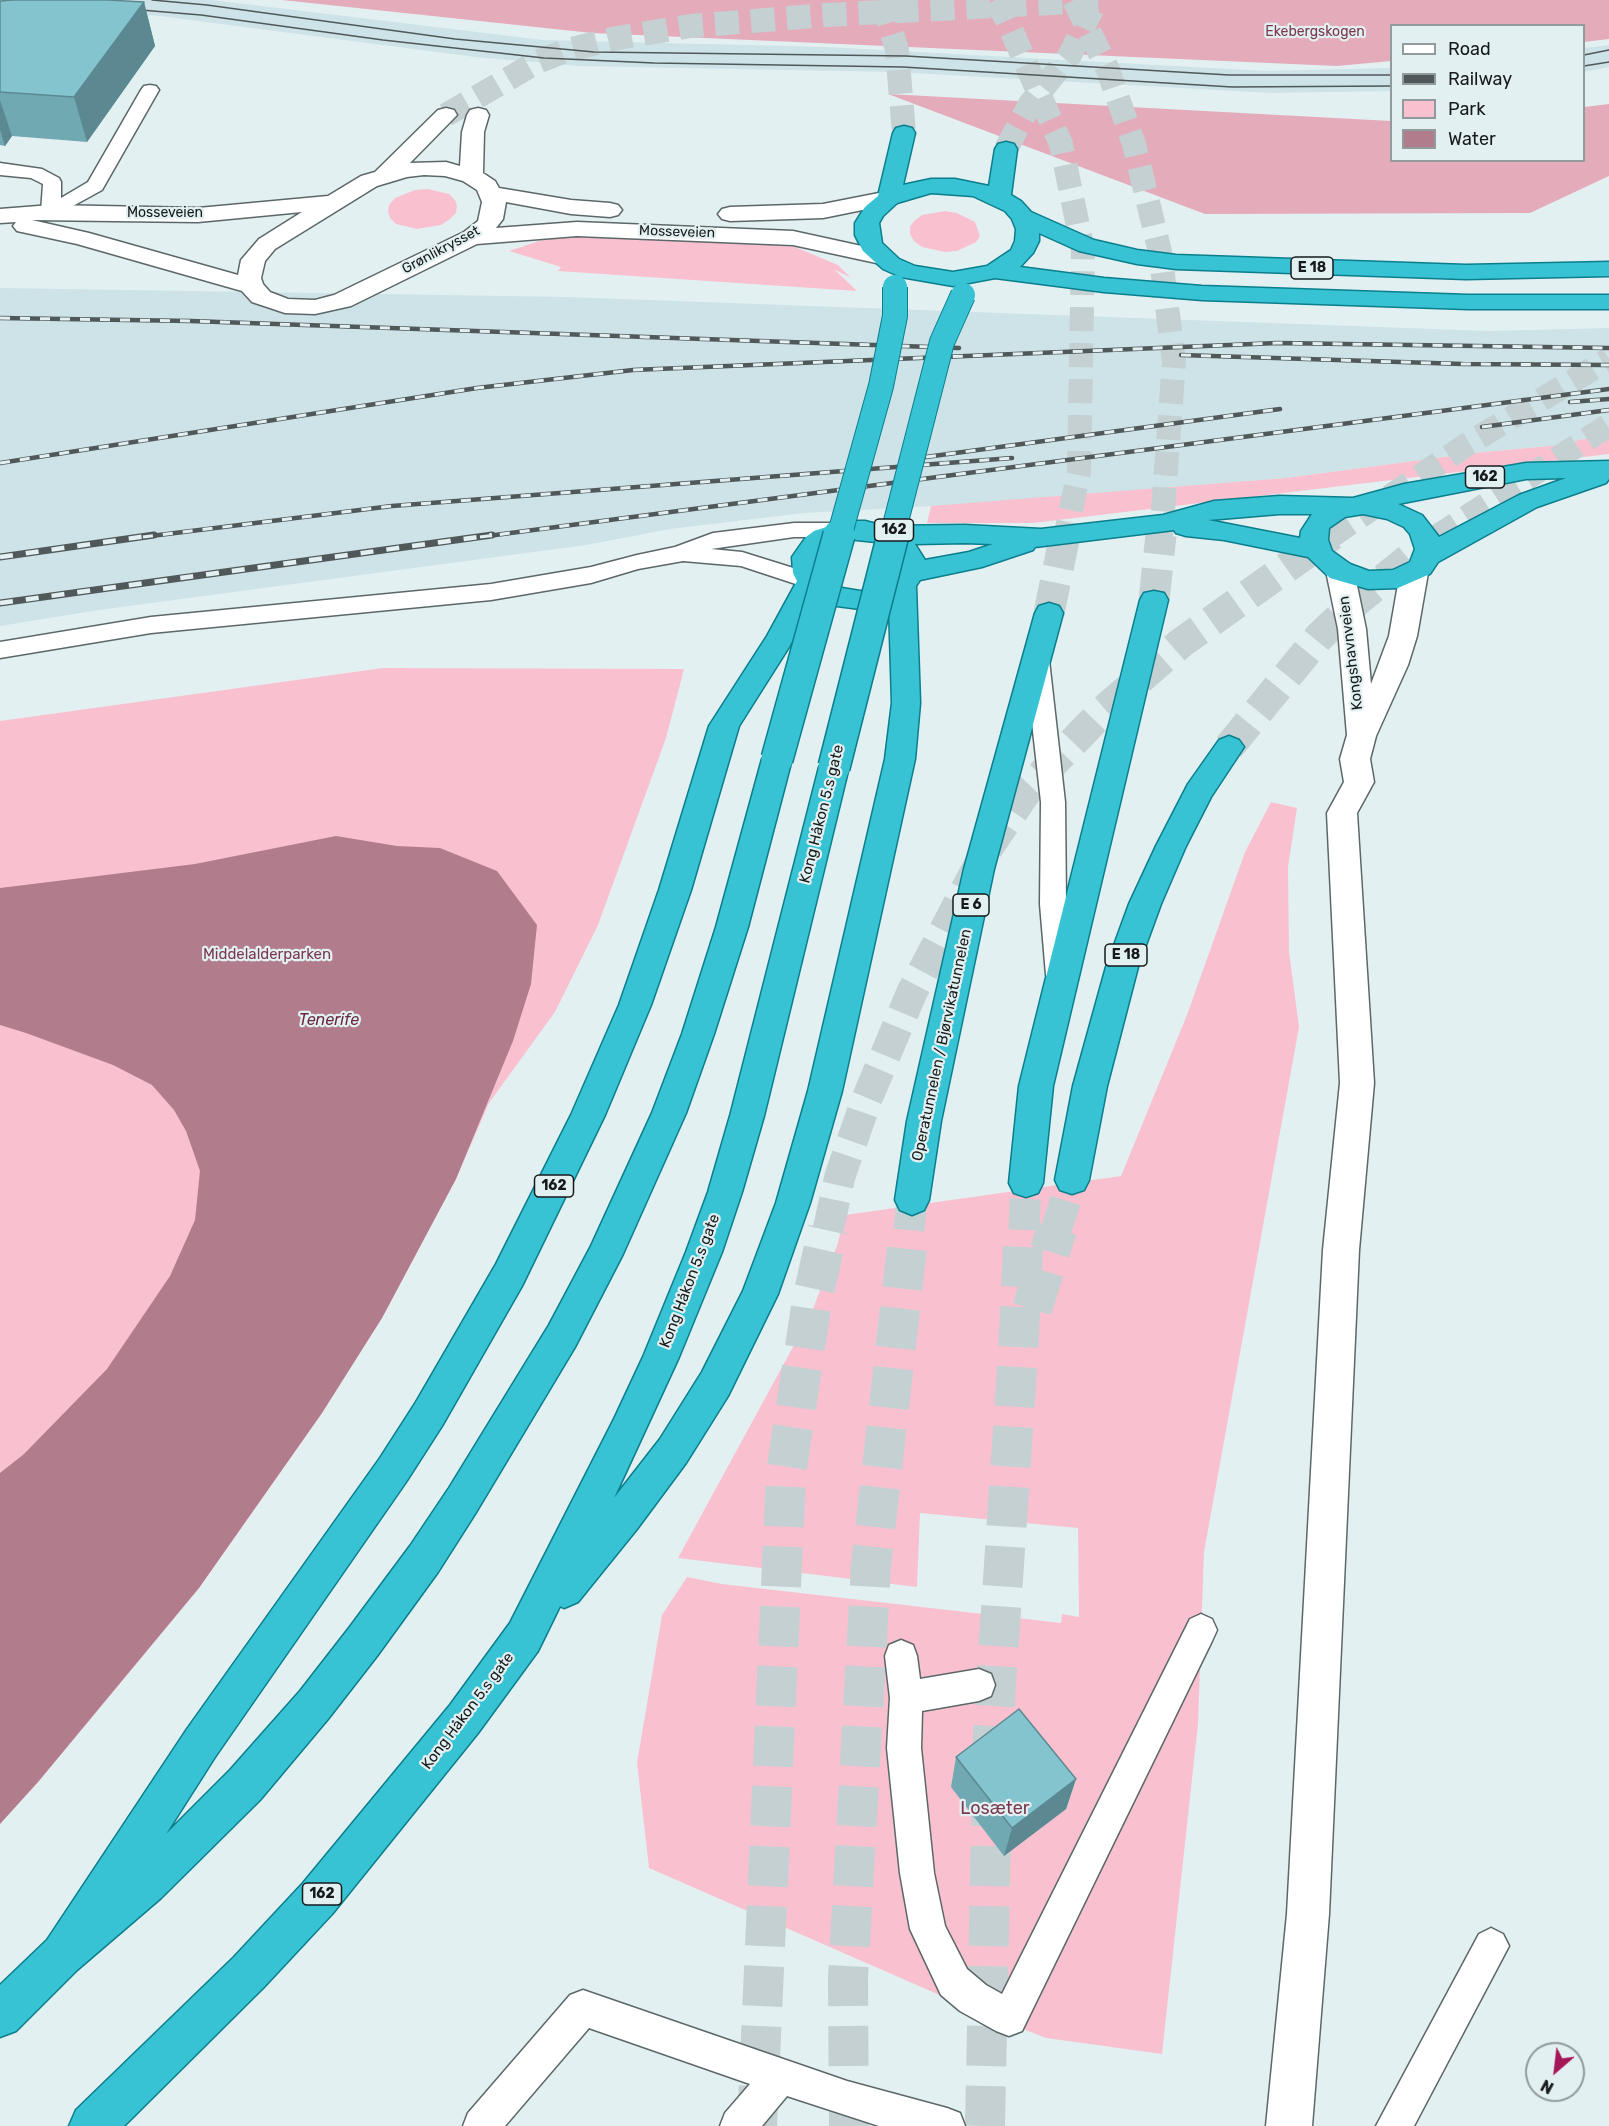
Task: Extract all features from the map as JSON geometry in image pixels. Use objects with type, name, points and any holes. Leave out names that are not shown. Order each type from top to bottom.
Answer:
[{"type":"highway","points":[[889,198],[904,133]]},
{"type":"highway","points":[[999,198],[1006,149]]},
{"type":"highway","name":"E 18","points":[[1609,269],[1455,272],[1176,262],[1137,257],[1087,246],[1023,217],[1013,206],[999,198],[978,190],[955,186],[931,186],[908,190],[889,198],[873,212],[867,223],[867,235],[871,246],[889,269],[930,277],[1104,285],[1202,293],[1468,302],[1609,302]]},
{"type":"highway","points":[[978,281],[1010,263],[1024,247],[1028,229],[1023,217]]},
{"type":"highway","name":"162","points":[[0,2015],[62,1956],[146,1883],[245,1785],[314,1705],[424,1559],[562,1336],[641,1177],[677,1090],[732,927],[881,386],[892,337],[889,269]]},
{"type":"highway","name":"Kong Håkon 5.s gate","points":[[92,2126],[249,1972],[318,1898],[428,1765],[524,1637],[591,1507],[661,1356],[704,1252],[725,1192],[747,1116],[942,342],[949,322],[978,281]]},
{"type":"highway","name":"162","points":[[1552,469],[1609,471],[1528,501],[1481,525],[1398,579],[1378,581],[1358,578],[1340,571],[1326,562],[1317,550],[1314,540],[1314,531],[1319,522],[1336,510],[1404,493],[1514,473],[1552,469]]},
{"type":"highway","name":"162","points":[[1041,538],[972,561],[906,579],[884,596],[860,600],[837,597],[818,588],[811,581],[806,565],[810,550],[824,537],[845,530],[865,530],[885,535],[965,534],[1041,538],[1163,524],[1225,509],[1279,505],[1385,508],[1413,521],[1425,535],[1428,542],[1421,564]]},
{"type":"highway","name":"162","points":[[1163,524],[1224,531],[1317,550]]},
{"type":"highway","name":"162","points":[[524,1637],[624,1516],[673,1451],[715,1384],[760,1294],[794,1203],[825,1091],[900,759],[906,703],[906,579],[910,557],[901,544],[885,535]]},
{"type":"highway","name":"162","points":[[62,1956],[201,1743],[393,1470],[429,1414],[509,1275],[588,1115],[635,1005],[675,890],[724,726],[748,684],[779,640],[811,581]]},
{"type":"highway","points":[[1026,1183],[1036,1086],[1154,600]]},
{"type":"highway","name":"Operatunnelen / Bjørvikatunnelen","points":[[912,1200],[924,1121],[951,990],[980,869],[1049,613]]},
{"type":"highway","name":"E 18","points":[[1072,1180],[1090,1086],[1122,967],[1145,904],[1171,846],[1199,792],[1229,747]]},
{"type":"main road","points":[[384,175],[446,115]]},
{"type":"main road","points":[[471,176],[472,132],[478,115]]},
{"type":"main road","points":[[251,278],[257,253],[267,244],[330,203],[384,175],[424,168],[446,169],[471,176],[488,186],[490,193]]},
{"type":"main road","name":"Mosseveien","points":[[490,193],[571,207],[739,215],[823,211],[889,198]]},
{"type":"main road","name":"Grønlikrysset","points":[[251,278],[261,297],[272,302],[297,307],[315,307],[342,301],[472,237],[491,219],[494,202],[490,193]]},
{"type":"main road","name":"Mosseveien","points":[[0,217],[51,212],[198,214],[330,203]]},
{"type":"main road","name":"Mosseveien","points":[[0,217],[197,271],[251,278]]},
{"type":"main road","name":"Mosseveien","points":[[472,237],[578,229],[793,238],[889,269]]},
{"type":"main road","name":"Kongshavnveien","points":[[1289,2126],[1308,1914],[1341,1250],[1357,1083],[1342,813],[1359,782],[1355,759],[1361,736],[1394,664],[1404,636],[1421,564]]},
{"type":"main road","name":"Kongshavnveien","points":[[1340,571],[1352,629],[1361,736]]},
{"type":"lane","points":[[51,212],[95,186],[150,90]]},
{"type":"lane","points":[[0,170],[35,173],[52,182],[51,212]]},
{"type":"lane","points":[[0,650],[151,625],[491,592],[591,575],[637,562],[680,554],[713,540],[794,530],[845,530]]},
{"type":"lane","points":[[680,554],[742,559],[811,581]]},
{"type":"lane","points":[[1037,660],[1053,802],[1053,904],[1060,988]]},
{"type":"lane","points":[[901,1656],[906,1698],[904,1748],[916,1873],[928,1929],[954,1982],[973,1998],[1009,2018],[1201,1630]]},
{"type":"lane","points":[[906,1698],[980,1685]]},
{"type":"lane","points":[[1394,2126],[1491,1946]]},
{"type":"lane","points":[[481,2126],[583,2008],[848,2099],[947,2126]]},
{"type":"lane","points":[[738,2126],[781,2075]]},
{"type":"shaded area","points":[[0,0],[212,0],[543,40],[826,47],[1266,71],[1390,68],[1390,91],[1271,93],[894,72],[580,66],[475,57],[160,16],[123,13],[0,17]]},
{"type":"shaded area","points":[[1609,45],[1609,67],[1585,72],[1585,48]]},
{"type":"shaded area","points":[[0,288],[568,297],[1488,331],[1609,328],[1609,436],[1578,440],[1571,444],[1474,453],[1286,478],[970,504],[804,513],[670,529],[586,545],[99,610],[0,626]]},
{"type":"green space","name":"Ekebergskogen","points":[[282,0],[1609,0],[1609,39],[1585,42],[1585,24],[1390,24],[1390,61],[1337,66],[592,33]]},
{"type":"green space","points":[[888,94],[1390,121],[1390,162],[1585,162],[1585,107],[1609,104],[1609,176],[1530,213],[1205,214]]},
{"type":"green space","points":[[428,189],[449,194],[455,200],[456,213],[450,219],[441,225],[417,229],[396,224],[390,218],[389,205],[395,198],[415,190]]},
{"type":"green space","points":[[945,211],[957,213],[975,222],[980,236],[976,242],[957,251],[945,252],[922,247],[914,241],[910,234],[910,227],[914,221],[922,215]]},
{"type":"green space","points":[[608,236],[748,242],[795,247],[838,265],[851,278],[834,269],[857,291],[558,271],[561,267],[509,251],[539,241],[562,237]]},
{"type":"green space","points":[[1609,436],[1609,454],[1033,523],[927,523],[931,506],[1286,478],[1474,453],[1571,444],[1578,440]]},
{"type":"green space","name":"Middelalderparken","points":[[383,668],[684,669],[666,738],[598,925],[555,1012],[489,1103],[456,1179],[382,1318],[322,1413],[199,1588],[38,1782],[0,1824],[0,721]]},
{"type":"green space","name":"Losæter","points":[[1271,802],[1297,808],[1288,867],[1289,952],[1299,1027],[1204,1552],[1198,1724],[1162,2054],[1046,2038],[967,2007],[649,1868],[637,1763],[662,1615],[687,1577],[722,1584],[1061,1623],[1062,1614],[1079,1617],[1078,1528],[920,1513],[917,1587],[678,1558],[811,1314],[837,1246],[845,1215],[1121,1176],[1187,1015],[1245,852]]},
{"type":"water","name":"Tenerife","points":[[336,836],[397,846],[440,848],[497,871],[537,925],[531,984],[513,1041],[456,1179],[382,1318],[322,1413],[199,1588],[38,1782],[0,1824],[0,1473],[24,1454],[107,1369],[170,1276],[195,1220],[200,1171],[186,1131],[174,1110],[152,1085],[113,1065],[0,1025],[0,888],[195,864]]},
{"type":"building","points":[[0,1],[144,2],[74,97],[0,92]]},
{"type":"building","points":[[1019,1709],[1076,1779],[1012,1828],[956,1757]]},
{"type":"tunnel","points":[[882,0],[897,50],[904,133]]},
{"type":"tunnel","points":[[995,0],[1006,18],[1039,93]]},
{"type":"tunnel","points":[[1074,0],[1085,23]]},
{"type":"tunnel","points":[[446,115],[537,62],[568,50],[617,38],[691,26],[826,15],[1108,0]]},
{"type":"tunnel","points":[[1085,23],[1092,9]]},
{"type":"tunnel","points":[[1039,93],[1070,55],[1085,23]]},
{"type":"tunnel","points":[[1085,23],[1108,70],[1134,144],[1160,252],[1174,361],[1161,537]]},
{"type":"tunnel","points":[[1006,149],[1030,104],[1039,93]]},
{"type":"tunnel","points":[[1039,93],[1061,144],[1083,250],[1079,472],[1065,537]]},
{"type":"tunnel","points":[[1330,537],[1466,445],[1609,359]]},
{"type":"tunnel","points":[[1436,537],[1609,425]]},
{"type":"tunnel","points":[[1049,613],[1065,535]]},
{"type":"tunnel","points":[[1154,600],[1161,535]]},
{"type":"tunnel","points":[[828,1230],[840,1176],[866,1101],[912,992],[989,846],[1028,789],[1103,711],[1181,643],[1332,535]]},
{"type":"tunnel","points":[[1229,747],[1319,637],[1357,601],[1438,535]]},
{"type":"tunnel","points":[[1056,1230],[1072,1180]]},
{"type":"tunnel","points":[[1024,1230],[1026,1183]]},
{"type":"tunnel","points":[[909,1230],[912,1200]]},
{"type":"tunnel","points":[[757,2126],[786,1474],[812,1301],[828,1229]]},
{"type":"tunnel","points":[[849,2126],[848,1978],[871,1566],[909,1229]]},
{"type":"tunnel","points":[[985,2126],[993,1730],[1024,1229]]},
{"type":"tunnel","points":[[1032,1309],[1057,1229]]},
{"type":"tram line","points":[[152,0],[207,5],[455,39],[594,52],[906,56],[1229,75],[1390,75]]},
{"type":"tram line","points":[[129,9],[201,15],[383,40],[544,58],[654,63],[903,67],[1232,87],[1390,86]]},
{"type":"tram line","points":[[1585,55],[1609,50]]},
{"type":"tram line","points":[[1585,66],[1609,62]]},
{"type":"railway","points":[[0,318],[191,321],[959,348]]},
{"type":"railway","points":[[0,463],[477,388],[633,370],[1277,343],[1609,348]]},
{"type":"railway","points":[[1181,355],[1463,364],[1609,365]]},
{"type":"railway","points":[[480,537],[1609,389]]},
{"type":"railway","points":[[1570,402],[1609,399]]},
{"type":"railway","points":[[926,457],[1280,409]]},
{"type":"railway","points":[[1482,427],[1609,410]]},
{"type":"railway","points":[[143,537],[392,506],[1012,458]]},
{"type":"railway","points":[[0,557],[154,535]]},
{"type":"railway","points":[[0,603],[492,535]]}]
